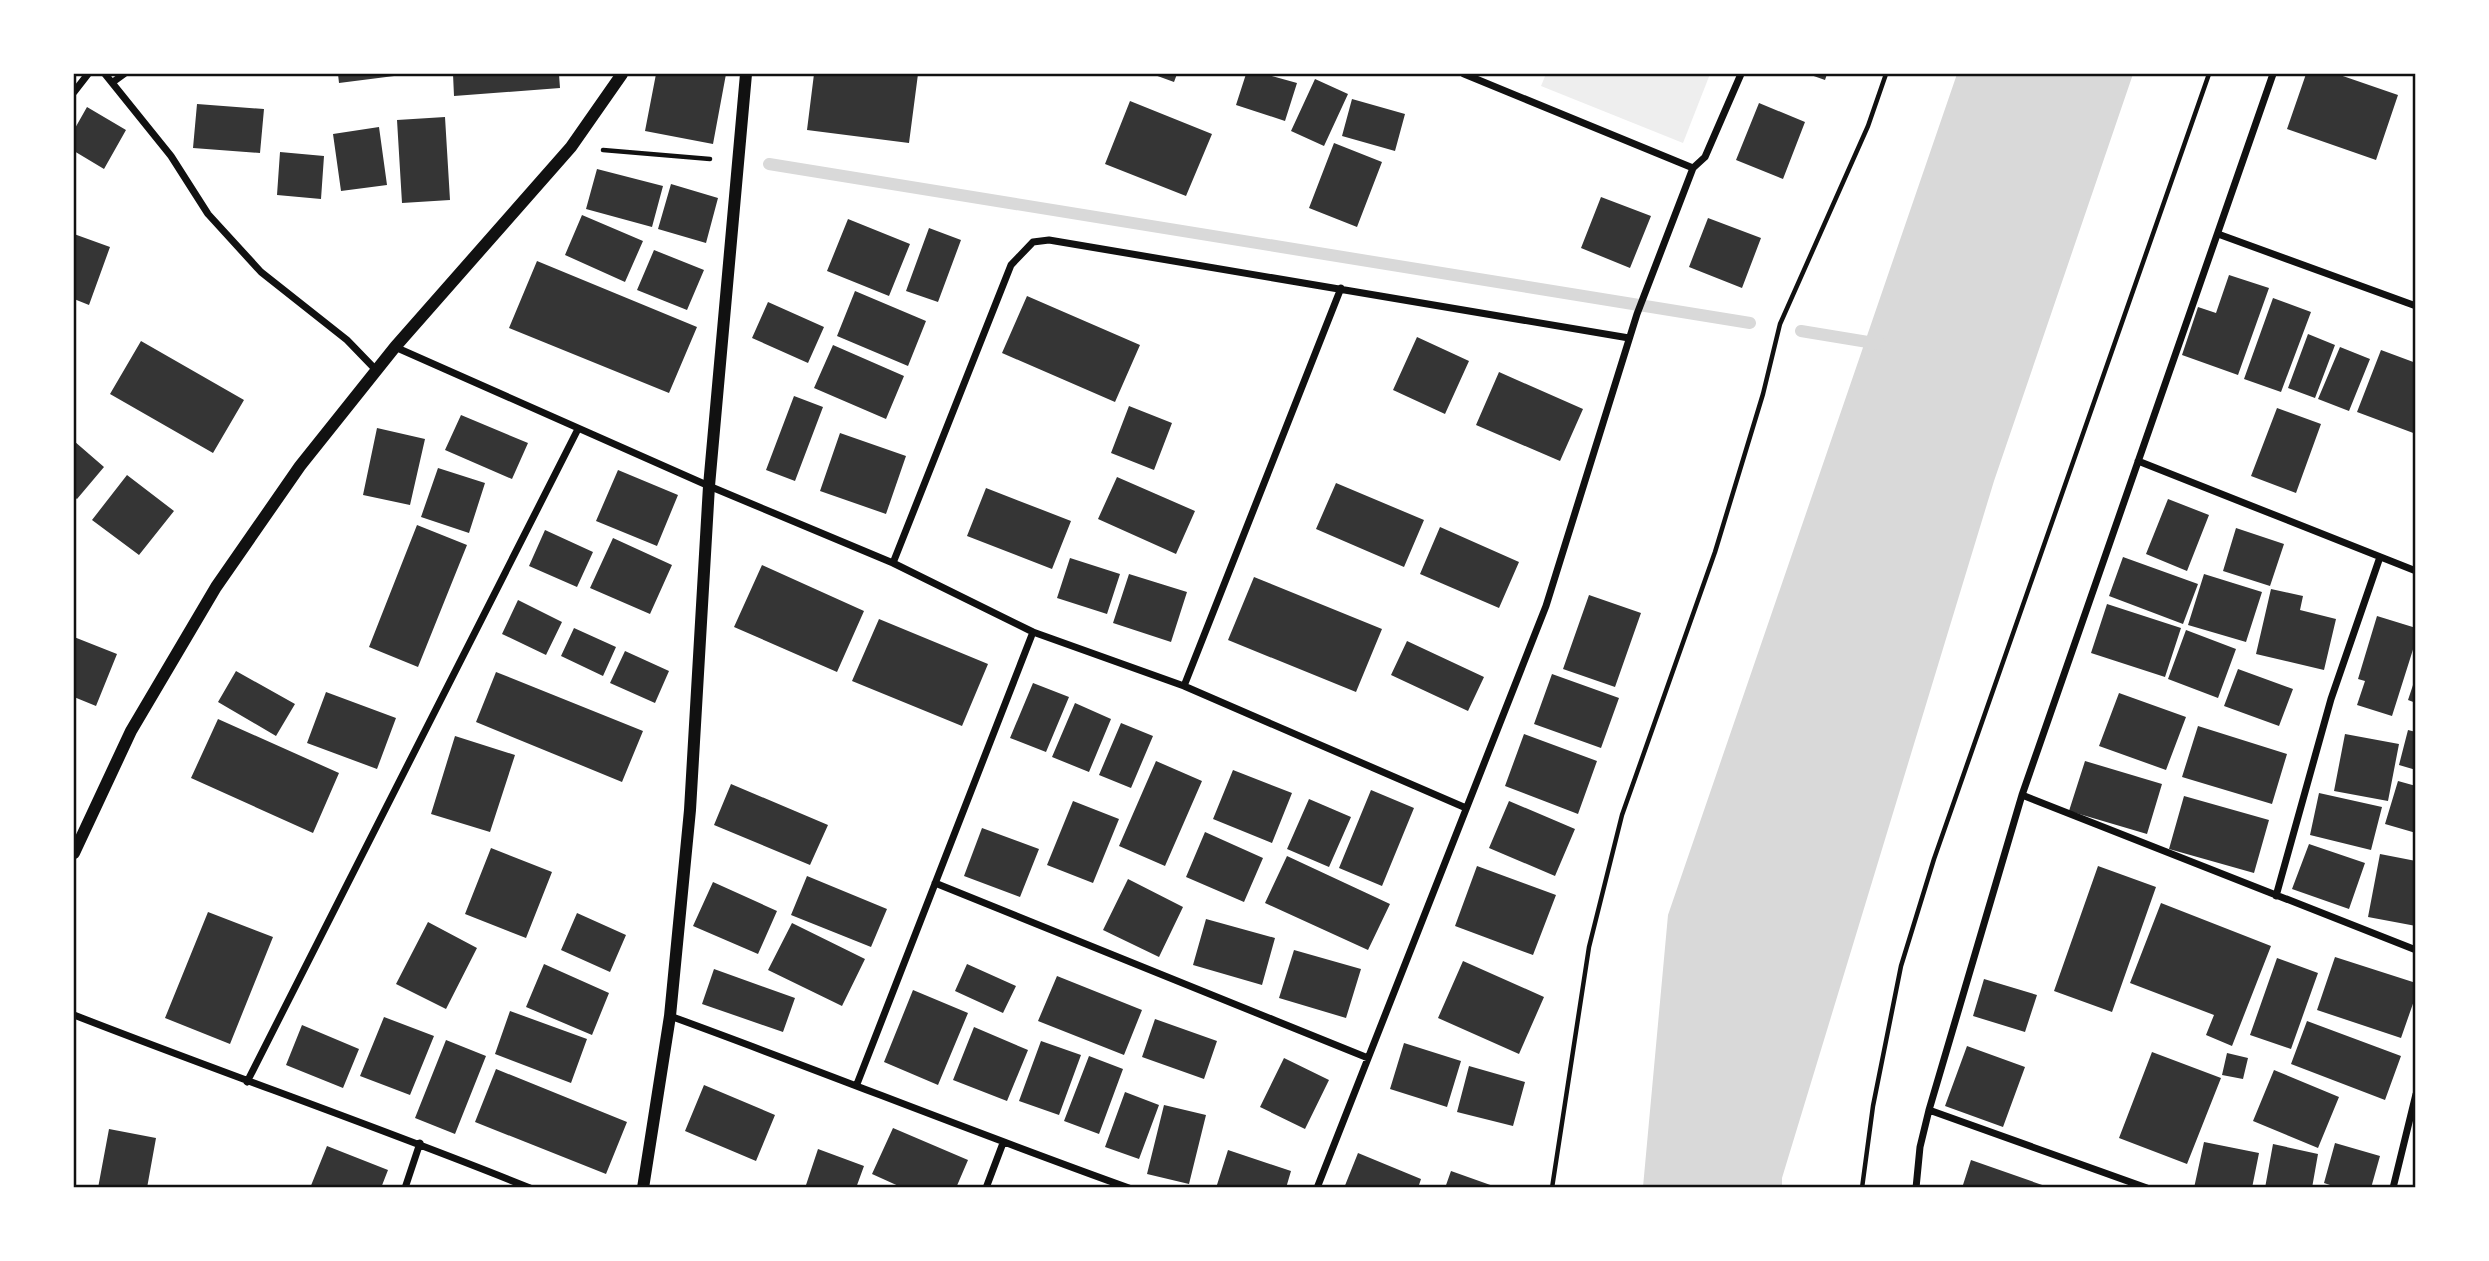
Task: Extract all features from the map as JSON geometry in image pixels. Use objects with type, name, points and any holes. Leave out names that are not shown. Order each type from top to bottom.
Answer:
[{"type":"street","points":[[74,92],[88,74]]},
{"type":"street","points":[[105,74],[171,156],[208,214],[226,234],[261,272],[338,333],[376,370]]},
{"type":"street","points":[[113,82],[124,74]]},
{"type":"street","points":[[74,853],[131,731],[216,587],[300,466],[395,347],[571,147],[622,74]]},
{"type":"street","points":[[643,1188],[670,1016],[690,810],[709,486],[746,74]]},
{"type":"street","points":[[1464,74],[1693,168]]},
{"type":"street","points":[[1317,1188],[1546,606],[1637,314],[1693,168],[1705,157],[1741,74]]},
{"type":"street","points":[[1916,1188],[1920,1147],[1959,999],[2022,795],[2273,74]]},
{"type":"street","points":[[2218,234],[2416,306]]},
{"type":"street","points":[[893,563],[1011,265],[1033,242],[1049,240],[1629,338]]},
{"type":"street","points":[[1184,686],[1341,288]]},
{"type":"street","points":[[395,347],[709,486],[893,563],[1033,632],[1184,686],[1466,808]]},
{"type":"street","points":[[247,1082],[578,429]]},
{"type":"street","points":[[2138,461],[2416,571]]},
{"type":"street","points":[[2276,896],[2331,699],[2379,557]]},
{"type":"street","points":[[857,1084],[1033,632]]},
{"type":"street","points":[[2022,795],[2416,950]]},
{"type":"street","points":[[935,883],[1368,1058]]},
{"type":"street","points":[[74,1015],[247,1082],[420,1143],[530,1188]]},
{"type":"street","points":[[670,1016],[1129,1188]]},
{"type":"street","points":[[2393,1188],[2416,1094]]},
{"type":"street","points":[[1930,1110],[2147,1188]]},
{"type":"street","points":[[405,1188],[420,1143]]},
{"type":"street","points":[[986,1188],[1003,1143]]},
{"type":"path","points":[[1552,1188],[1589,947],[1622,815],[1715,552],[1763,394],[1780,324],[1868,126],[1886,74]]},
{"type":"path","points":[[1862,1188],[1873,1106],[1901,966],[1934,859],[2209,74]]},
{"type":"path","points":[[571,147],[738,162]]},
{"type":"shaded area","points":[[1546,74],[1710,74],[1683,143],[1541,86]]},
{"type":"shaded area","points":[[1957,74],[2133,74],[1994,481],[1782,1178],[1782,1187],[1643,1187],[1668,915]]},
{"type":"building","points":[[338,74],[402,74],[402,75],[339,83]]},
{"type":"building","points":[[453,74],[559,74],[560,88],[454,96]]},
{"type":"building","points":[[656,74],[726,74],[713,144],[645,131]]},
{"type":"building","points":[[814,74],[918,74],[909,143],[807,130]]},
{"type":"building","points":[[1152,74],[1177,74],[1174,82]]},
{"type":"building","points":[[1246,74],[1265,74],[1297,83],[1285,121],[1236,105]]},
{"type":"building","points":[[1808,74],[1827,74],[1825,80]]},
{"type":"building","points":[[2306,74],[2337,74],[2398,95],[2376,160],[2287,129]]},
{"type":"building","points":[[1315,79],[1348,94],[1324,146],[1291,131]]},
{"type":"building","points":[[1352,99],[1405,114],[1395,151],[1342,136]]},
{"type":"building","points":[[1130,101],[1212,134],[1186,196],[1105,164]]},
{"type":"building","points":[[1759,103],[1805,122],[1783,179],[1736,160]]},
{"type":"building","points":[[197,104],[264,109],[260,153],[193,148]]},
{"type":"building","points":[[87,107],[126,130],[104,169],[74,151],[74,130]]},
{"type":"building","points":[[445,117],[450,200],[402,203],[397,120]]},
{"type":"building","points":[[379,127],[387,185],[341,191],[333,134]]},
{"type":"building","points":[[1334,143],[1382,162],[1357,227],[1309,208]]},
{"type":"building","points":[[280,152],[324,156],[321,199],[277,195]]},
{"type":"building","points":[[597,169],[663,186],[652,227],[586,209]]},
{"type":"building","points":[[671,184],[718,198],[706,243],[658,229]]},
{"type":"building","points":[[1601,197],[1651,216],[1630,268],[1581,248]]},
{"type":"building","points":[[582,215],[643,241],[625,282],[565,255]]},
{"type":"building","points":[[1708,218],[1761,238],[1742,288],[1689,267]]},
{"type":"building","points":[[848,219],[910,244],[889,296],[827,271]]},
{"type":"building","points":[[929,228],[961,240],[938,302],[906,291]]},
{"type":"building","points":[[74,234],[110,247],[89,305],[74,299]]},
{"type":"building","points":[[654,250],[704,270],[687,310],[637,290]]},
{"type":"building","points":[[537,261],[697,327],[669,393],[509,328]]},
{"type":"building","points":[[2229,275],[2269,288],[2238,375],[2182,355],[2198,307],[2216,313]]},
{"type":"building","points":[[855,291],[926,321],[908,366],[837,336]]},
{"type":"building","points":[[1027,296],[1140,345],[1115,402],[1002,353]]},
{"type":"building","points":[[2273,298],[2311,312],[2281,392],[2244,379]]},
{"type":"building","points":[[768,302],[824,327],[808,363],[752,338]]},
{"type":"building","points":[[2308,334],[2335,345],[2315,398],[2288,388]]},
{"type":"building","points":[[1417,337],[1469,361],[1445,414],[1393,390]]},
{"type":"building","points":[[141,341],[244,400],[213,453],[110,394]]},
{"type":"building","points":[[833,345],[904,376],[886,419],[814,388]]},
{"type":"building","points":[[2340,347],[2370,359],[2349,411],[2318,399]]},
{"type":"building","points":[[2381,350],[2416,363],[2416,434],[2357,412]]},
{"type":"building","points":[[1499,372],[1583,409],[1560,461],[1476,425]]},
{"type":"building","points":[[794,396],[823,407],[795,481],[766,470]]},
{"type":"building","points":[[1129,406],[1172,423],[1154,470],[1111,453]]},
{"type":"building","points":[[2277,408],[2321,424],[2296,493],[2251,476]]},
{"type":"building","points":[[461,415],[528,443],[512,479],[445,450]]},
{"type":"building","points":[[377,428],[425,439],[410,505],[363,495]]},
{"type":"building","points":[[840,433],[906,456],[886,514],[820,491]]},
{"type":"building","points":[[74,441],[104,467],[77,499],[74,497]]},
{"type":"building","points":[[438,468],[485,483],[469,533],[421,517]]},
{"type":"building","points":[[618,470],[678,495],[657,546],[596,521]]},
{"type":"building","points":[[127,475],[174,511],[139,555],[92,520]]},
{"type":"building","points":[[1117,477],[1195,511],[1176,554],[1098,519]]},
{"type":"building","points":[[1336,483],[1424,520],[1404,567],[1316,529]]},
{"type":"building","points":[[986,488],[1071,521],[1052,569],[967,536]]},
{"type":"building","points":[[2168,499],[2209,515],[2187,571],[2146,554]]},
{"type":"building","points":[[417,525],[467,545],[418,667],[369,647]]},
{"type":"building","points":[[1440,527],[1519,562],[1499,608],[1420,574]]},
{"type":"building","points":[[2236,528],[2284,544],[2270,586],[2223,571]]},
{"type":"building","points":[[545,530],[593,552],[577,587],[529,566]]},
{"type":"building","points":[[613,538],[672,565],[650,614],[590,588]]},
{"type":"building","points":[[2123,557],[2198,584],[2183,624],[2109,596]]},
{"type":"building","points":[[1070,558],[1120,574],[1107,614],[1057,598]]},
{"type":"building","points":[[762,565],[864,611],[837,672],[734,627]]},
{"type":"building","points":[[1129,574],[1187,592],[1171,642],[1113,623]]},
{"type":"building","points":[[2204,574],[2262,592],[2246,642],[2188,625]]},
{"type":"building","points":[[1254,577],[1382,629],[1356,692],[1228,640]]},
{"type":"building","points":[[2271,589],[2303,596],[2300,610],[2336,619],[2324,670],[2256,654]]},
{"type":"building","points":[[1589,595],[1641,613],[1615,687],[1563,669]]},
{"type":"building","points":[[518,600],[562,622],[546,655],[502,634]]},
{"type":"building","points":[[2107,604],[2181,628],[2165,677],[2091,653]]},
{"type":"building","points":[[2377,616],[2416,628],[2416,640],[2392,716],[2357,705],[2365,681],[2358,679]]},
{"type":"building","points":[[879,619],[988,664],[962,726],[852,681]]},
{"type":"building","points":[[574,628],[616,647],[603,676],[561,656]]},
{"type":"building","points":[[2186,630],[2236,649],[2218,698],[2168,679]]},
{"type":"building","points":[[74,637],[117,654],[96,706],[74,697]]},
{"type":"building","points":[[1407,641],[1484,677],[1468,711],[1391,675]]},
{"type":"building","points":[[625,651],[669,671],[655,703],[610,683]]},
{"type":"building","points":[[2238,669],[2293,689],[2279,726],[2224,706]]},
{"type":"building","points":[[236,671],[295,704],[276,736],[218,702]]},
{"type":"building","points":[[496,672],[643,731],[622,782],[476,722]]},
{"type":"building","points":[[1552,674],[1619,698],[1601,748],[1534,724]]},
{"type":"building","points":[[2416,679],[2416,703],[2408,700]]},
{"type":"building","points":[[1033,683],[1069,697],[1046,752],[1010,738]]},
{"type":"building","points":[[326,692],[396,718],[377,769],[307,743]]},
{"type":"building","points":[[2119,693],[2186,717],[2166,770],[2099,746]]},
{"type":"building","points":[[1075,703],[1111,719],[1089,772],[1052,757]]},
{"type":"building","points":[[218,719],[339,773],[313,833],[191,778]]},
{"type":"building","points":[[1121,723],[1153,736],[1131,788],[1099,775]]},
{"type":"building","points":[[2198,726],[2287,754],[2272,804],[2182,777]]},
{"type":"building","points":[[2408,730],[2416,732],[2416,770],[2399,765]]},
{"type":"building","points":[[1524,734],[1597,761],[1578,814],[1505,786]]},
{"type":"building","points":[[2345,734],[2399,744],[2388,801],[2334,791]]},
{"type":"building","points":[[455,736],[515,755],[490,832],[431,814]]},
{"type":"building","points":[[1156,761],[1202,781],[1165,866],[1119,846]]},
{"type":"building","points":[[2085,761],[2162,784],[2147,834],[2069,811]]},
{"type":"building","points":[[1233,770],[1292,793],[1272,843],[1213,819]]},
{"type":"building","points":[[2398,781],[2416,786],[2416,833],[2385,824]]},
{"type":"building","points":[[731,784],[828,825],[810,865],[714,825]]},
{"type":"building","points":[[1371,790],[1414,808],[1382,886],[1339,868]]},
{"type":"building","points":[[2319,793],[2382,807],[2371,850],[2310,835]]},
{"type":"building","points":[[2184,796],[2269,820],[2254,873],[2169,849]]},
{"type":"building","points":[[1309,799],[1351,817],[1329,867],[1287,849]]},
{"type":"building","points":[[1073,801],[1119,819],[1093,883],[1047,865]]},
{"type":"building","points":[[1509,801],[1575,829],[1555,876],[1489,848]]},
{"type":"building","points":[[982,828],[1039,849],[1020,897],[964,876]]},
{"type":"building","points":[[1205,832],[1263,858],[1244,902],[1186,877]]},
{"type":"building","points":[[2309,844],[2365,863],[2349,909],[2292,889]]},
{"type":"building","points":[[491,848],[552,872],[526,938],[465,914]]},
{"type":"building","points":[[2380,854],[2416,861],[2416,926],[2368,917]]},
{"type":"building","points":[[1287,856],[1390,904],[1368,950],[1265,903]]},
{"type":"building","points":[[1477,866],[1556,895],[1533,955],[1455,926]]},
{"type":"building","points":[[2098,866],[2156,887],[2112,1012],[2054,991]]},
{"type":"building","points":[[807,876],[887,909],[871,947],[791,915]]},
{"type":"building","points":[[1128,879],[1183,907],[1159,957],[1103,930]]},
{"type":"building","points":[[713,882],[777,911],[758,954],[693,926]]},
{"type":"building","points":[[2161,903],[2271,946],[2232,1046],[2206,1035],[2214,1015],[2130,983]]},
{"type":"building","points":[[208,912],[273,937],[230,1044],[165,1018]]},
{"type":"building","points":[[577,913],[626,935],[610,972],[561,950]]},
{"type":"building","points":[[1206,919],[1275,938],[1262,985],[1193,965]]},
{"type":"building","points":[[428,922],[477,948],[446,1009],[396,984]]},
{"type":"building","points":[[792,923],[865,959],[842,1006],[768,970]]},
{"type":"building","points":[[1294,950],[1361,969],[1346,1018],[1279,998]]},
{"type":"building","points":[[2335,957],[2416,983],[2416,995],[2401,1038],[2317,1010]]},
{"type":"building","points":[[2277,958],[2318,973],[2291,1049],[2250,1035]]},
{"type":"building","points":[[1463,961],[1544,997],[1519,1054],[1438,1018]]},
{"type":"building","points":[[544,964],[609,993],[592,1035],[526,1007]]},
{"type":"building","points":[[967,964],[1016,986],[1003,1013],[955,991]]},
{"type":"building","points":[[714,969],[795,998],[783,1032],[702,1004]]},
{"type":"building","points":[[1057,976],[1142,1010],[1124,1055],[1038,1021]]},
{"type":"building","points":[[1984,979],[2037,995],[2025,1032],[1973,1016]]},
{"type":"building","points":[[913,990],[968,1013],[938,1085],[884,1062]]},
{"type":"building","points":[[510,1011],[587,1039],[571,1083],[495,1054]]},
{"type":"building","points":[[384,1017],[434,1036],[410,1095],[360,1076]]},
{"type":"building","points":[[1155,1019],[1217,1041],[1204,1079],[1142,1057]]},
{"type":"building","points":[[2307,1021],[2401,1056],[2385,1100],[2291,1064]]},
{"type":"building","points":[[302,1025],[359,1049],[343,1088],[286,1065]]},
{"type":"building","points":[[974,1027],[1028,1050],[1007,1101],[953,1080]]},
{"type":"building","points":[[446,1040],[486,1056],[455,1134],[415,1118]]},
{"type":"building","points":[[1041,1041],[1081,1055],[1059,1115],[1019,1101]]},
{"type":"building","points":[[1404,1043],[1461,1061],[1447,1107],[1390,1089]]},
{"type":"building","points":[[1967,1046],[2025,1067],[2003,1127],[1945,1106]]},
{"type":"building","points":[[2152,1052],[2221,1078],[2187,1164],[2119,1138]]},
{"type":"building","points":[[2227,1053],[2248,1058],[2243,1079],[2222,1075]]},
{"type":"building","points":[[1089,1056],[1123,1069],[1099,1134],[1064,1121]]},
{"type":"building","points":[[1284,1058],[1329,1080],[1305,1129],[1260,1107]]},
{"type":"building","points":[[1469,1066],[1525,1082],[1513,1126],[1457,1112]]},
{"type":"building","points":[[496,1069],[627,1122],[606,1174],[475,1122]]},
{"type":"building","points":[[2274,1070],[2339,1097],[2318,1148],[2253,1121]]},
{"type":"building","points":[[704,1085],[775,1115],[756,1161],[685,1131]]},
{"type":"building","points":[[1125,1092],[1159,1105],[1139,1159],[1105,1147]]},
{"type":"building","points":[[1164,1105],[1206,1115],[1189,1184],[1147,1174]]},
{"type":"building","points":[[893,1128],[968,1160],[956,1188],[903,1188],[872,1174]]},
{"type":"building","points":[[109,1129],[156,1138],[147,1188],[98,1188]]},
{"type":"building","points":[[2204,1142],[2259,1153],[2252,1188],[2194,1188]]},
{"type":"building","points":[[2335,1143],[2380,1156],[2371,1188],[2339,1188],[2324,1183]]},
{"type":"building","points":[[2273,1144],[2318,1154],[2312,1188],[2265,1188]]},
{"type":"building","points":[[327,1146],[388,1170],[381,1188],[310,1188]]},
{"type":"building","points":[[818,1149],[864,1166],[856,1188],[805,1188]]},
{"type":"building","points":[[1228,1150],[1291,1171],[1286,1188],[1216,1188]]},
{"type":"building","points":[[1358,1153],[1421,1179],[1418,1188],[1344,1188]]},
{"type":"building","points":[[1971,1160],[2048,1187],[2048,1188],[1962,1188]]},
{"type":"building","points":[[1451,1171],[1496,1187],[1496,1188],[1445,1188]]},
{"type":"waterway","points":[[769,164],[1750,323]]},
{"type":"waterway","points":[[1801,331],[1880,344]]}]
